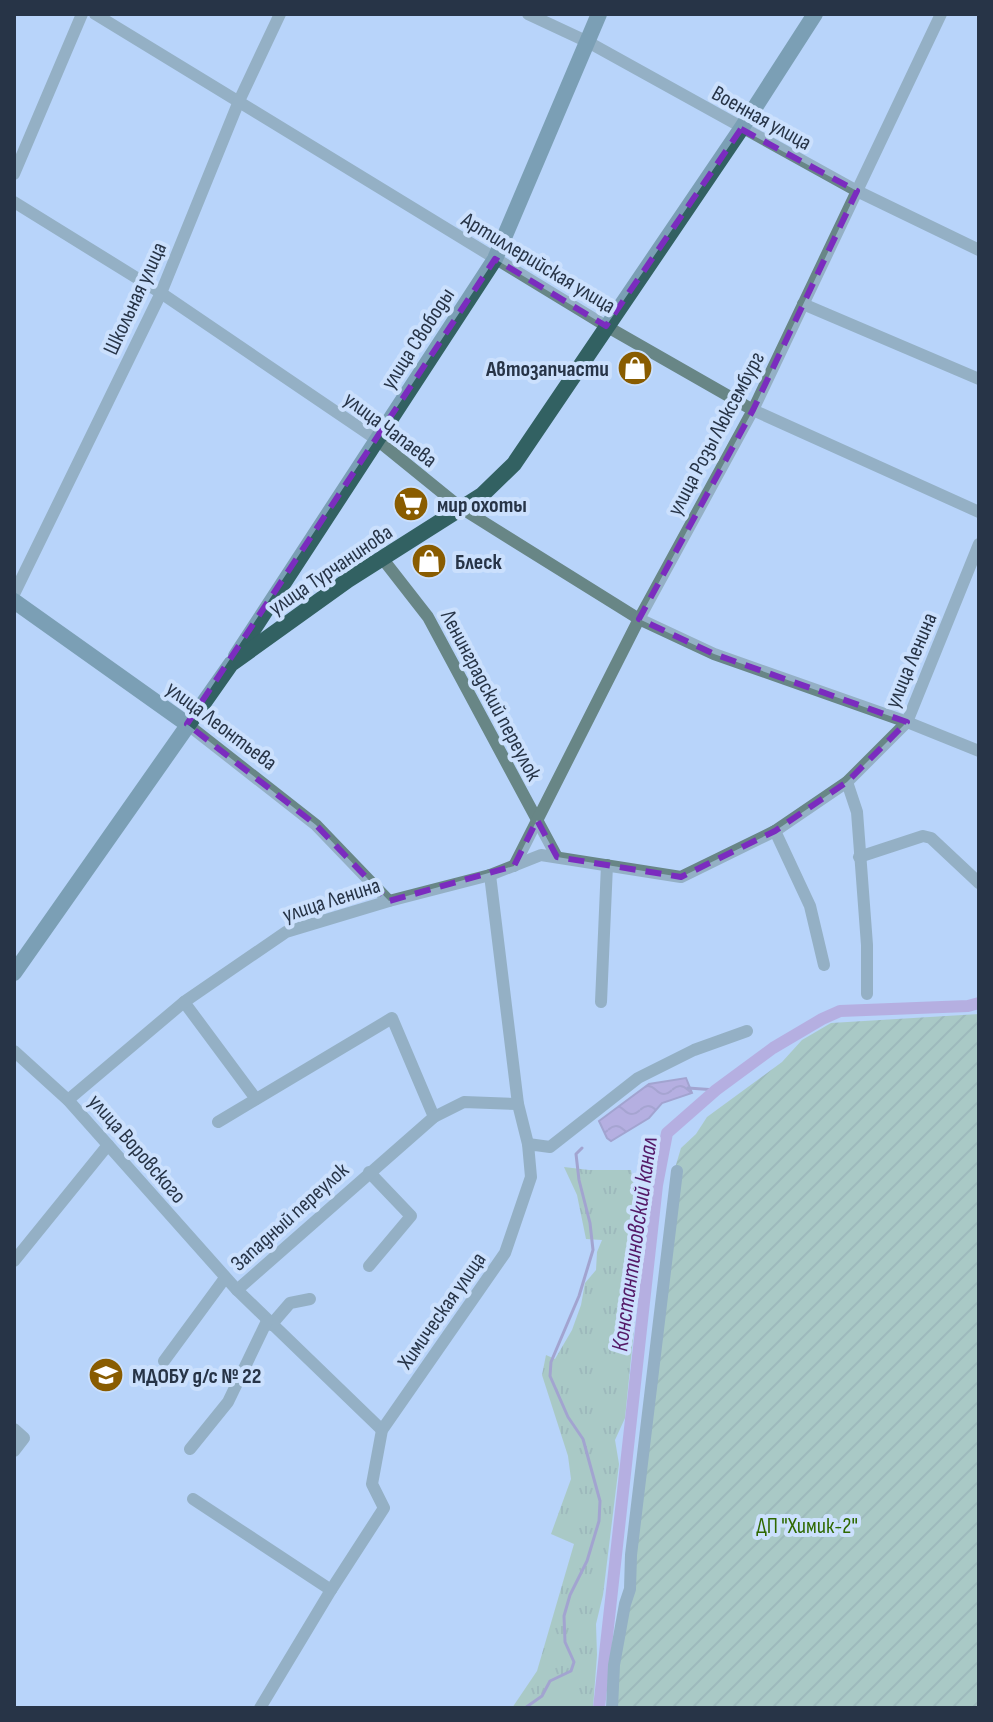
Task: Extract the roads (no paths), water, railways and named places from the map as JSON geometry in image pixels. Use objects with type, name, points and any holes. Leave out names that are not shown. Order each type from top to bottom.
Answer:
[{"type":"street","points":[[14,174],[82,14]]},
{"type":"street","name":"Артиллерийская улица","points":[[95,14],[606,326],[753,410],[979,512]]},
{"type":"street","name":"Школьная улица","points":[[14,594],[161,293],[239,101],[280,14]]},
{"type":"street","name":"Военная улица","points":[[528,14],[588,42],[857,191],[979,250]]},
{"type":"street","name":"улица Свободы","points":[[231,664],[495,259],[599,14]]},
{"type":"street","name":"улица Турчанинова","points":[[14,973],[231,664],[348,580],[482,495],[514,464],[741,129],[815,14]]},
{"type":"street","name":"улица Розы Люксембург","points":[[514,866],[639,619],[753,410],[941,14]]},
{"type":"street","name":"улица Чапаева","points":[[14,202],[161,293],[376,439],[461,508],[639,619],[714,654],[907,722],[979,751]]},
{"type":"street","points":[[803,304],[979,379]]},
{"type":"street","name":"улица Ленина","points":[[68,1100],[184,1002],[286,932],[490,875],[541,855],[681,877],[775,831],[847,782],[907,722],[979,544]]},
{"type":"street","name":"Ленинградский переулок","points":[[382,558],[428,617],[557,857]]},
{"type":"street","name":"улица Леонтьева","points":[[14,601],[187,724],[316,825],[389,901]]},
{"type":"street","points":[[847,782],[857,812],[867,945],[867,994]]},
{"type":"street","points":[[775,831],[810,906],[824,965]]},
{"type":"street","points":[[859,857],[923,836],[931,838],[979,883]]},
{"type":"street","points":[[601,1002],[607,865]]},
{"type":"street","points":[[490,875],[518,1104],[528,1144],[550,1147],[638,1078],[694,1050],[747,1031]]},
{"type":"street","points":[[184,1002],[256,1099]]},
{"type":"street","points":[[218,1122],[392,1018],[434,1117]]},
{"type":"street","name":"улица Воровского","points":[[14,1051],[68,1100],[225,1278],[382,1430]]},
{"type":"street","name":"Западный переулок","points":[[237,1290],[434,1117],[464,1102],[518,1104]]},
{"type":"street","name":"Химическая улица","points":[[260,1708],[384,1508],[372,1484],[382,1430],[505,1253],[531,1177],[528,1144]]},
{"type":"street","points":[[14,1261],[108,1145]]},
{"type":"street","points":[[612,1708],[614,1665],[630,1589],[631,1555],[677,1171]]},
{"type":"street","name":"Западный переулок","points":[[369,1172],[411,1216],[369,1266]]},
{"type":"street","points":[[164,1361],[225,1278]]},
{"type":"street","points":[[190,1449],[228,1402],[269,1323],[290,1303],[310,1299]]},
{"type":"street","points":[[14,1429],[24,1438],[14,1451]]},
{"type":"street","points":[[193,1499],[331,1590]]},
{"type":"water","points":[[686,1078],[692,1093],[662,1103],[649,1118],[611,1141],[607,1138],[599,1121],[649,1084]]},
{"type":"waterway","name":"Константиновский канал","points":[[599,1708],[657,1185],[667,1133],[716,1090],[773,1048],[840,1011],[979,1003]]},
{"type":"waterway","points":[[688,1088],[716,1090]]},
{"type":"waterway","points":[[525,1708],[542,1696],[550,1681],[571,1671],[574,1662],[565,1642],[564,1616],[570,1595],[587,1561],[599,1521],[600,1501],[583,1439],[568,1417],[550,1376],[551,1362],[579,1296],[593,1250],[576,1154],[582,1148]]},
{"type":"place","name":"Автозапчасти","points":[[635,368]]},
{"type":"place","name":"мир охоты","points":[[411,504]]},
{"type":"place","name":"Блеск","points":[[429,561]]},
{"type":"place","name":"МДОБУ д/с № 22","points":[[106,1375]]},
{"type":"park label","name":"ДП \"Химик-2\"","points":[[807,1525]]}]
